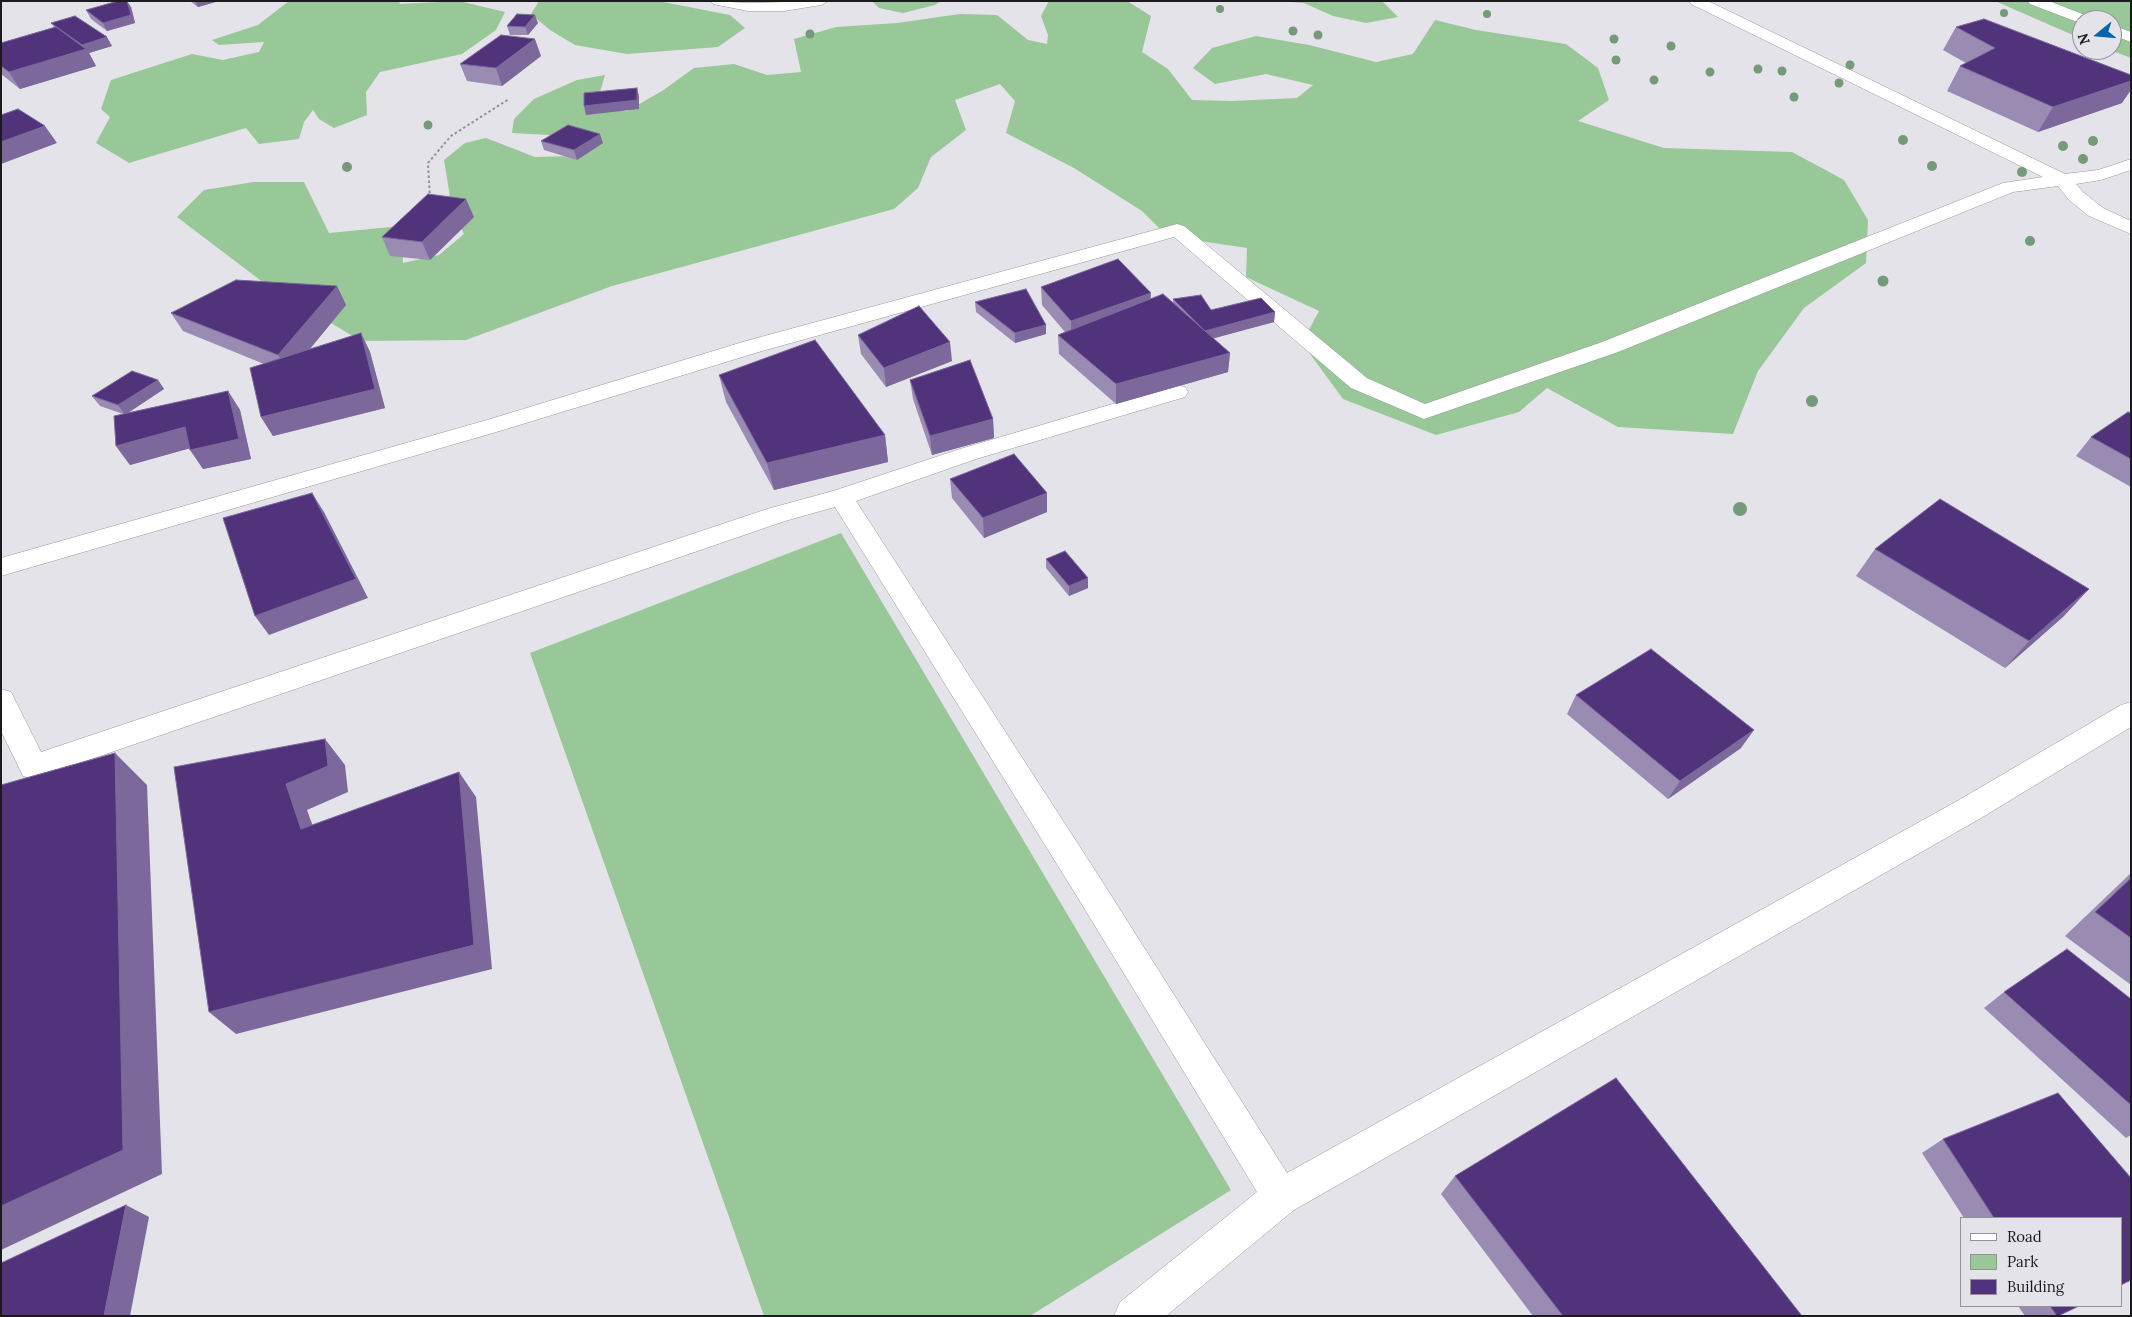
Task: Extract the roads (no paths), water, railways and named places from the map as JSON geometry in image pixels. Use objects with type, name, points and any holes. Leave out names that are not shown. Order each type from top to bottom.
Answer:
[{"type":"street","points":[[718,1],[748,7],[784,7],[821,1]]},
{"type":"street","points":[[1696,1],[2063,180],[2076,196],[2096,212],[2131,228]]},
{"type":"street","points":[[2035,1],[2072,15]]},
{"type":"street","points":[[1,567],[495,425],[754,346],[1177,230],[1360,383],[1424,412],[1610,347],[2009,187],[2101,175],[2131,164]]},
{"type":"street","points":[[1,700],[33,768],[776,515],[841,497],[968,454],[1177,392]]},
{"type":"street","points":[[841,497],[1089,888],[1280,1197]]},
{"type":"street","points":[[1134,1316],[1280,1197],[1970,809],[2131,713]]}]
